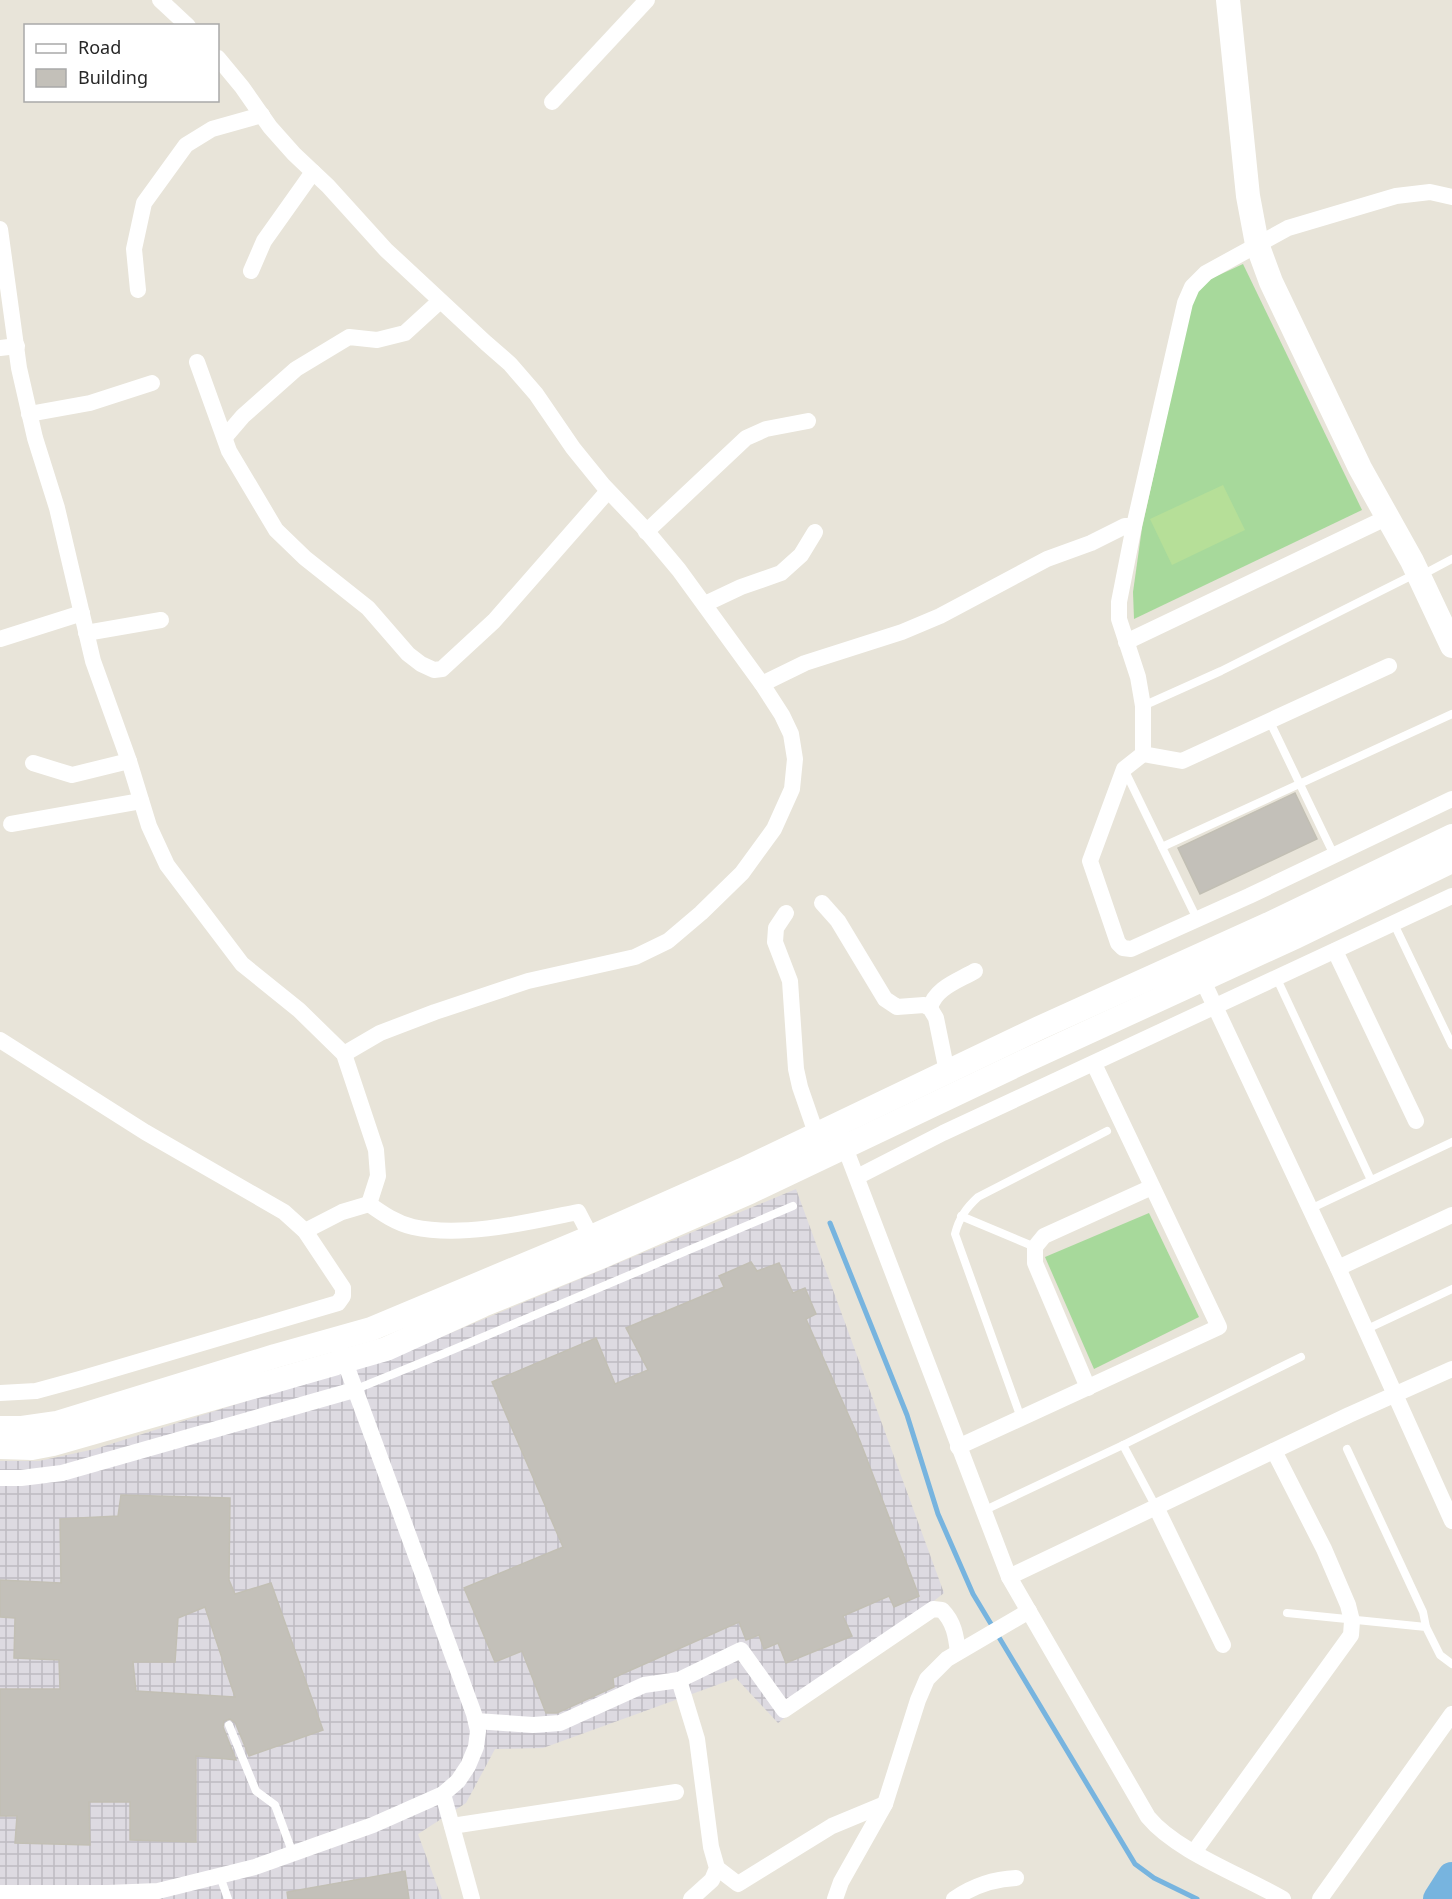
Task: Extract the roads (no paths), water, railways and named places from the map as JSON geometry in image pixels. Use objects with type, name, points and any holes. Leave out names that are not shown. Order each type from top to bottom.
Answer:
[{"type":"street","points":[[160,0],[186,24]]},
{"type":"street","points":[[552,102],[647,0]]},
{"type":"street","points":[[1228,0],[1248,196],[1257,244],[1271,282],[1345,437],[1418,574],[1452,646]]},
{"type":"street","points":[[219,59],[294,154],[386,250],[510,364],[536,394],[573,448],[705,604],[762,684],[791,734],[795,759],[792,789],[774,829],[742,873],[668,941],[635,957],[528,981],[380,1033],[344,1054]]},
{"type":"street","points":[[138,290],[134,249],[144,203],[186,145],[212,129],[262,115]]},
{"type":"street","points":[[251,271],[264,241],[313,172]]},
{"type":"street","points":[[1143,754],[1143,706],[1138,677],[1119,619],[1119,602],[1185,303],[1192,287],[1206,273],[1288,228],[1396,196],[1430,192],[1452,197]]},
{"type":"street","points":[[0,229],[8,347],[57,508],[93,661],[129,761],[149,826],[167,865],[242,964],[299,1010],[344,1054],[376,1150],[378,1176],[369,1204]]},
{"type":"street","points":[[225,437],[243,416],[296,369],[349,337],[377,340],[405,333],[440,301]]},
{"type":"street","points":[[197,362],[229,451],[276,530],[305,558],[368,608],[408,654],[434,670],[442,669],[494,621],[608,491]]},
{"type":"street","points":[[29,414],[90,403],[152,383]]},
{"type":"street","points":[[646,532],[746,438],[766,429],[808,421]]},
{"type":"street","points":[[1126,642],[1388,517]]},
{"type":"street","points":[[762,684],[821,657],[902,632],[940,616],[1047,559],[1090,543],[1125,526],[1134,526]]},
{"type":"street","points":[[705,604],[741,587],[781,573],[801,555],[815,532]]},
{"type":"street","points":[[0,639],[82,613]]},
{"type":"street","points":[[87,633],[161,620]]},
{"type":"street","points":[[1389,666],[1182,761],[1143,754],[1124,769],[1090,861],[1118,943],[1123,948],[1131,949],[1452,798]]},
{"type":"street","points":[[33,763],[72,775],[129,761]]},
{"type":"street","points":[[11,824],[141,801]]},
{"type":"street","points":[[0,1447],[32,1448],[53,1444],[341,1350],[371,1329],[591,1237],[826,1130],[1269,924],[1452,836]]},
{"type":"street","points":[[0,1428],[22,1428],[57,1423],[341,1350],[386,1349],[483,1305],[750,1192],[1023,1062],[1203,981],[1452,861]]},
{"type":"street","points":[[857,1177],[943,1133],[1452,897]]},
{"type":"street","points":[[822,903],[837,921],[890,1004],[897,1007],[920,1005],[930,1008],[936,1018],[947,1072]]},
{"type":"street","points":[[786,913],[776,928],[775,942],[790,981],[796,1069],[800,1087],[826,1130],[835,1152],[857,1177],[1023,1615],[1148,1817],[1158,1829],[1194,1852],[1283,1899]]},
{"type":"street","points":[[1335,951],[1416,1121]]},
{"type":"street","points":[[930,1008],[932,999],[938,992],[975,971]]},
{"type":"street","points":[[1203,981],[1338,1268],[1452,1521]]},
{"type":"street","points":[[0,1040],[145,1132],[284,1212],[305,1231],[343,1288],[343,1296],[338,1303],[80,1379],[36,1390],[0,1393]]},
{"type":"street","points":[[958,1447],[1219,1327],[1094,1064]]},
{"type":"street","points":[[1088,1388],[1035,1263],[1035,1247],[1044,1236],[1152,1187]]},
{"type":"street","points":[[305,1231],[342,1212],[369,1204]]},
{"type":"street","points":[[369,1204],[388,1218],[412,1227],[437,1231],[493,1227],[578,1212],[591,1237]]},
{"type":"street","points":[[1338,1268],[1452,1215]]},
{"type":"street","points":[[0,1893],[158,1891],[255,1868],[373,1825],[443,1794],[458,1781],[468,1766],[476,1748],[478,1731],[476,1721],[341,1350]]},
{"type":"street","points":[[1009,1577],[1452,1369]]},
{"type":"street","points":[[0,1478],[62,1473],[354,1389]]},
{"type":"street","points":[[1194,1852],[1351,1635],[1352,1621],[1348,1605],[1324,1549],[1274,1451]]},
{"type":"street","points":[[1156,1507],[1223,1645]]},
{"type":"street","points":[[476,1721],[533,1725],[560,1723],[644,1685],[679,1680],[741,1650],[784,1710],[933,1609],[942,1610],[950,1617],[964,1649]]},
{"type":"street","points":[[836,1899],[841,1882],[885,1804],[918,1700],[927,1679],[947,1659],[1023,1615]]},
{"type":"street","points":[[679,1680],[697,1740],[711,1847],[717,1868],[738,1884],[832,1826],[885,1804]]},
{"type":"street","points":[[1320,1899],[1452,1714]]},
{"type":"street","points":[[452,1826],[676,1792]]},
{"type":"street","points":[[443,1794],[472,1899]]},
{"type":"street","points":[[692,1899],[712,1880],[717,1868]]},
{"type":"street","points":[[954,1899],[988,1882],[1016,1878]]},
{"type":"lane","points":[[1143,706],[1221,671],[1452,559]]},
{"type":"lane","points":[[1162,847],[1452,714]]},
{"type":"lane","points":[[1270,722],[1334,855]]},
{"type":"lane","points":[[1124,769],[1197,919]]},
{"type":"lane","points":[[1394,924],[1452,1045]]},
{"type":"lane","points":[[1277,979],[1371,1180]]},
{"type":"lane","points":[[1021,1419],[955,1234],[961,1216],[978,1197],[1107,1131]]},
{"type":"lane","points":[[1310,1209],[1452,1142]]},
{"type":"lane","points":[[354,1389],[542,1313],[793,1206]]},
{"type":"lane","points":[[961,1216],[1035,1247]]},
{"type":"lane","points":[[1365,1330],[1452,1289]]},
{"type":"lane","points":[[982,1511],[1123,1445],[1301,1357]]},
{"type":"lane","points":[[1123,1445],[1156,1507]]},
{"type":"lane","points":[[1347,1449],[1424,1612],[1426,1627],[1440,1654],[1452,1664]]},
{"type":"lane","points":[[1287,1613],[1426,1627]]},
{"type":"lane","points":[[229,1725],[256,1791],[275,1805],[293,1854]]},
{"type":"lane","points":[[220,1876],[228,1899]]},
{"type":"waterway","points":[[830,1223],[907,1415],[938,1514],[973,1594],[1135,1864],[1154,1878],[1197,1899]]},
{"type":"waterway","points":[[1438,1899],[1452,1877]]}]
